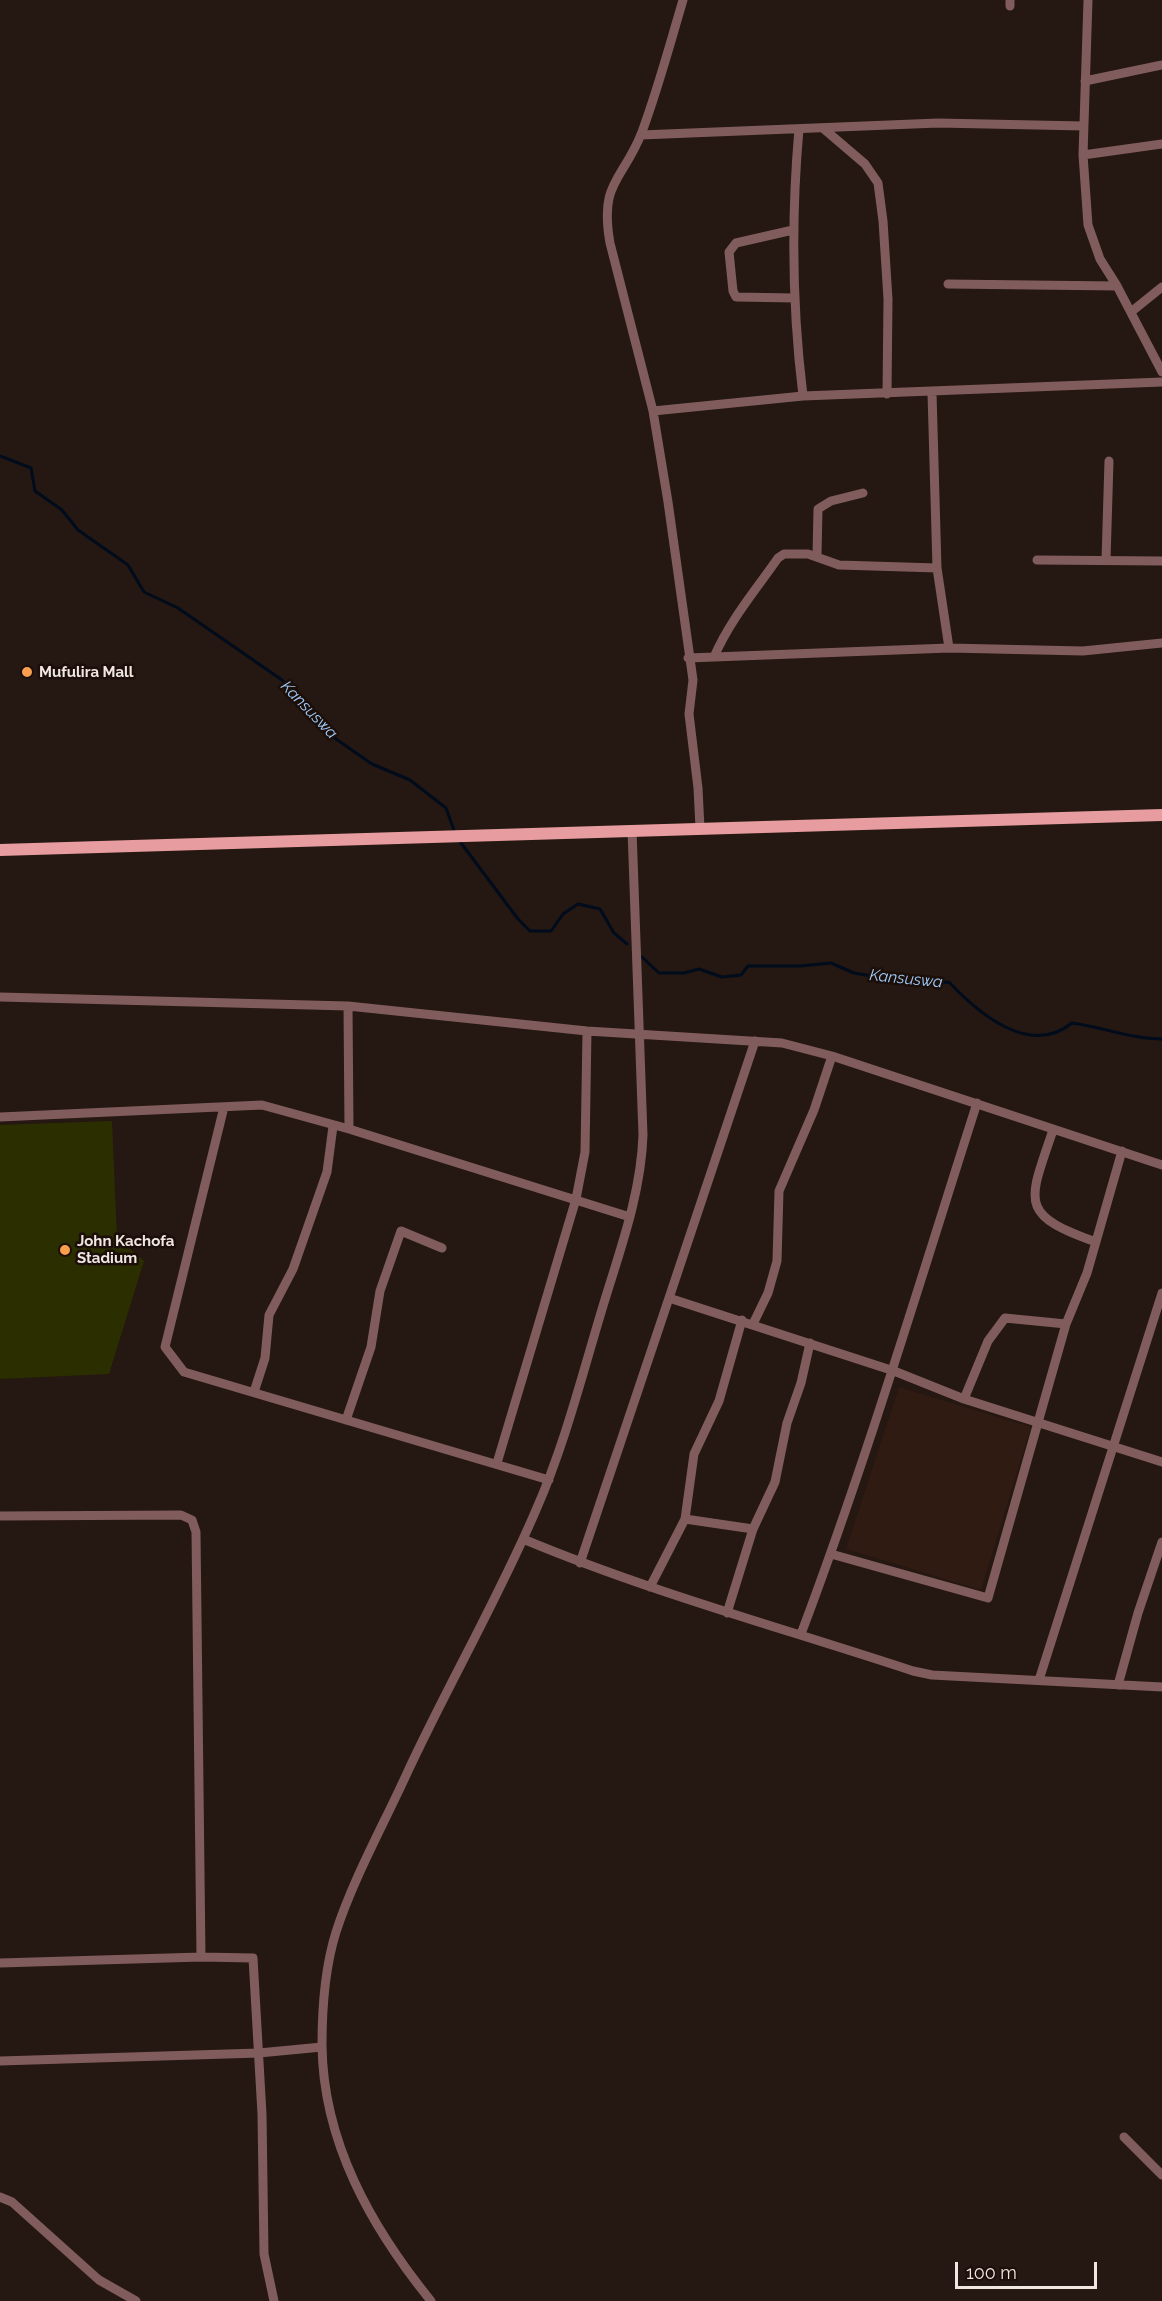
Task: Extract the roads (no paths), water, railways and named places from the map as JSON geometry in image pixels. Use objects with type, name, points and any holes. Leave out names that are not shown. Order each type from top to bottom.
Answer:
[{"type":"main road","points":[[0,850],[1162,815]]},
{"type":"street","points":[[684,0],[641,135],[611,186],[606,215],[610,243],[653,411],[693,680],[689,714],[698,788],[700,828]]},
{"type":"street","points":[[1088,0],[1083,155],[1091,238],[1100,259],[1117,286],[1162,372]]},
{"type":"street","points":[[1085,81],[1162,65]]},
{"type":"street","points":[[641,135],[938,123],[1084,126]]},
{"type":"street","points":[[799,129],[793,230],[794,298],[803,396]]},
{"type":"street","points":[[824,129],[865,164],[878,183],[884,221],[887,288],[886,394]]},
{"type":"street","points":[[1083,155],[1162,144]]},
{"type":"street","points":[[793,230],[736,243],[729,252],[733,291],[736,297],[794,298]]},
{"type":"street","points":[[948,284],[1117,286]]},
{"type":"street","points":[[1131,312],[1162,287]]},
{"type":"street","points":[[653,411],[803,396],[932,393],[1162,382]]},
{"type":"street","points":[[932,393],[937,568],[949,648]]},
{"type":"street","points":[[1106,560],[1109,461]]},
{"type":"street","points":[[817,556],[818,509],[831,501],[863,493]]},
{"type":"street","points":[[714,657],[724,633],[778,558],[784,554],[817,556],[839,565],[937,568]]},
{"type":"street","points":[[1037,560],[1162,561]]},
{"type":"street","points":[[688,657],[949,648],[1083,651],[1162,643]]},
{"type":"street","points":[[431,2301],[377,2229],[358,2191],[329,2109],[322,2047],[328,1966],[349,1898],[432,1718],[523,1539],[549,1480],[565,1436],[641,1177],[632,830]]},
{"type":"street","points":[[0,997],[348,1006],[586,1031],[792,1045],[1162,1164]]},
{"type":"street","points":[[348,1006],[350,1129]]},
{"type":"street","points":[[497,1463],[576,1199],[585,1152],[586,1031]]},
{"type":"street","points":[[580,1563],[755,1041]]},
{"type":"street","points":[[753,1324],[768,1293],[777,1261],[779,1191],[814,1110],[832,1056]]},
{"type":"street","points":[[801,1634],[894,1371],[977,1103]]},
{"type":"street","points":[[0,1117],[262,1105],[350,1129],[630,1217]]},
{"type":"street","points":[[224,1107],[165,1347],[184,1372],[549,1480]]},
{"type":"street","points":[[254,1392],[265,1358],[269,1315],[293,1269],[326,1178],[333,1125]]},
{"type":"street","points":[[1053,1130],[1035,1186],[1037,1209],[1046,1220],[1064,1230],[1096,1242]]},
{"type":"street","points":[[831,1554],[988,1598],[1066,1324],[1096,1242],[1122,1151]]},
{"type":"street","points":[[346,1420],[371,1347],[380,1291],[401,1231],[442,1248]]},
{"type":"street","points":[[1039,1680],[1162,1293]]},
{"type":"street","points":[[669,1298],[894,1371],[964,1399],[1038,1420],[1162,1462]]},
{"type":"street","points":[[964,1399],[984,1349],[1005,1318],[1066,1324]]},
{"type":"street","points":[[650,1587],[684,1519],[694,1454],[719,1401],[742,1320]]},
{"type":"street","points":[[727,1613],[753,1529],[775,1482],[787,1423],[801,1383],[810,1343]]},
{"type":"street","points":[[0,1516],[181,1515],[192,1520],[196,1532],[201,1957]]},
{"type":"street","points":[[684,1519],[753,1529]]},
{"type":"street","points":[[523,1539],[580,1563],[650,1587],[913,1671],[1162,1687]]},
{"type":"street","points":[[1119,1685],[1138,1613],[1162,1542]]},
{"type":"street","points":[[0,1963],[201,1957],[249,1957],[255,1961],[264,2254],[274,2301]]},
{"type":"street","points":[[0,2061],[259,2054],[322,2047]]},
{"type":"street","points":[[1124,2137],[1162,2175]]},
{"type":"street","points":[[0,2197],[12,2202],[99,2280],[136,2301]]},
{"type":"waterway","name":"Kansuswa","points":[[0,456],[31,468],[35,491],[62,510],[78,530],[128,565],[144,592],[178,608],[282,680],[311,708],[336,739],[372,764],[410,780],[446,808],[455,833]]},
{"type":"waterway","name":"Kansuswa","points":[[458,839],[518,919],[530,931],[551,931],[563,914],[578,904],[600,909],[614,933],[627,944]]},
{"type":"waterway","name":"Kansuswa","points":[[642,957],[659,973],[684,973],[699,969],[722,977],[741,975],[748,966],[800,966],[831,963],[854,973],[900,981],[924,984],[949,982],[990,1018],[1023,1033],[1039,1035],[1056,1032],[1072,1023],[1140,1037],[1162,1039]]},
{"type":"place","name":"Mufulira Mall","points":[[27,672]]},
{"type":"place","name":"John Kachofa Stadium","points":[[65,1250]]}]
